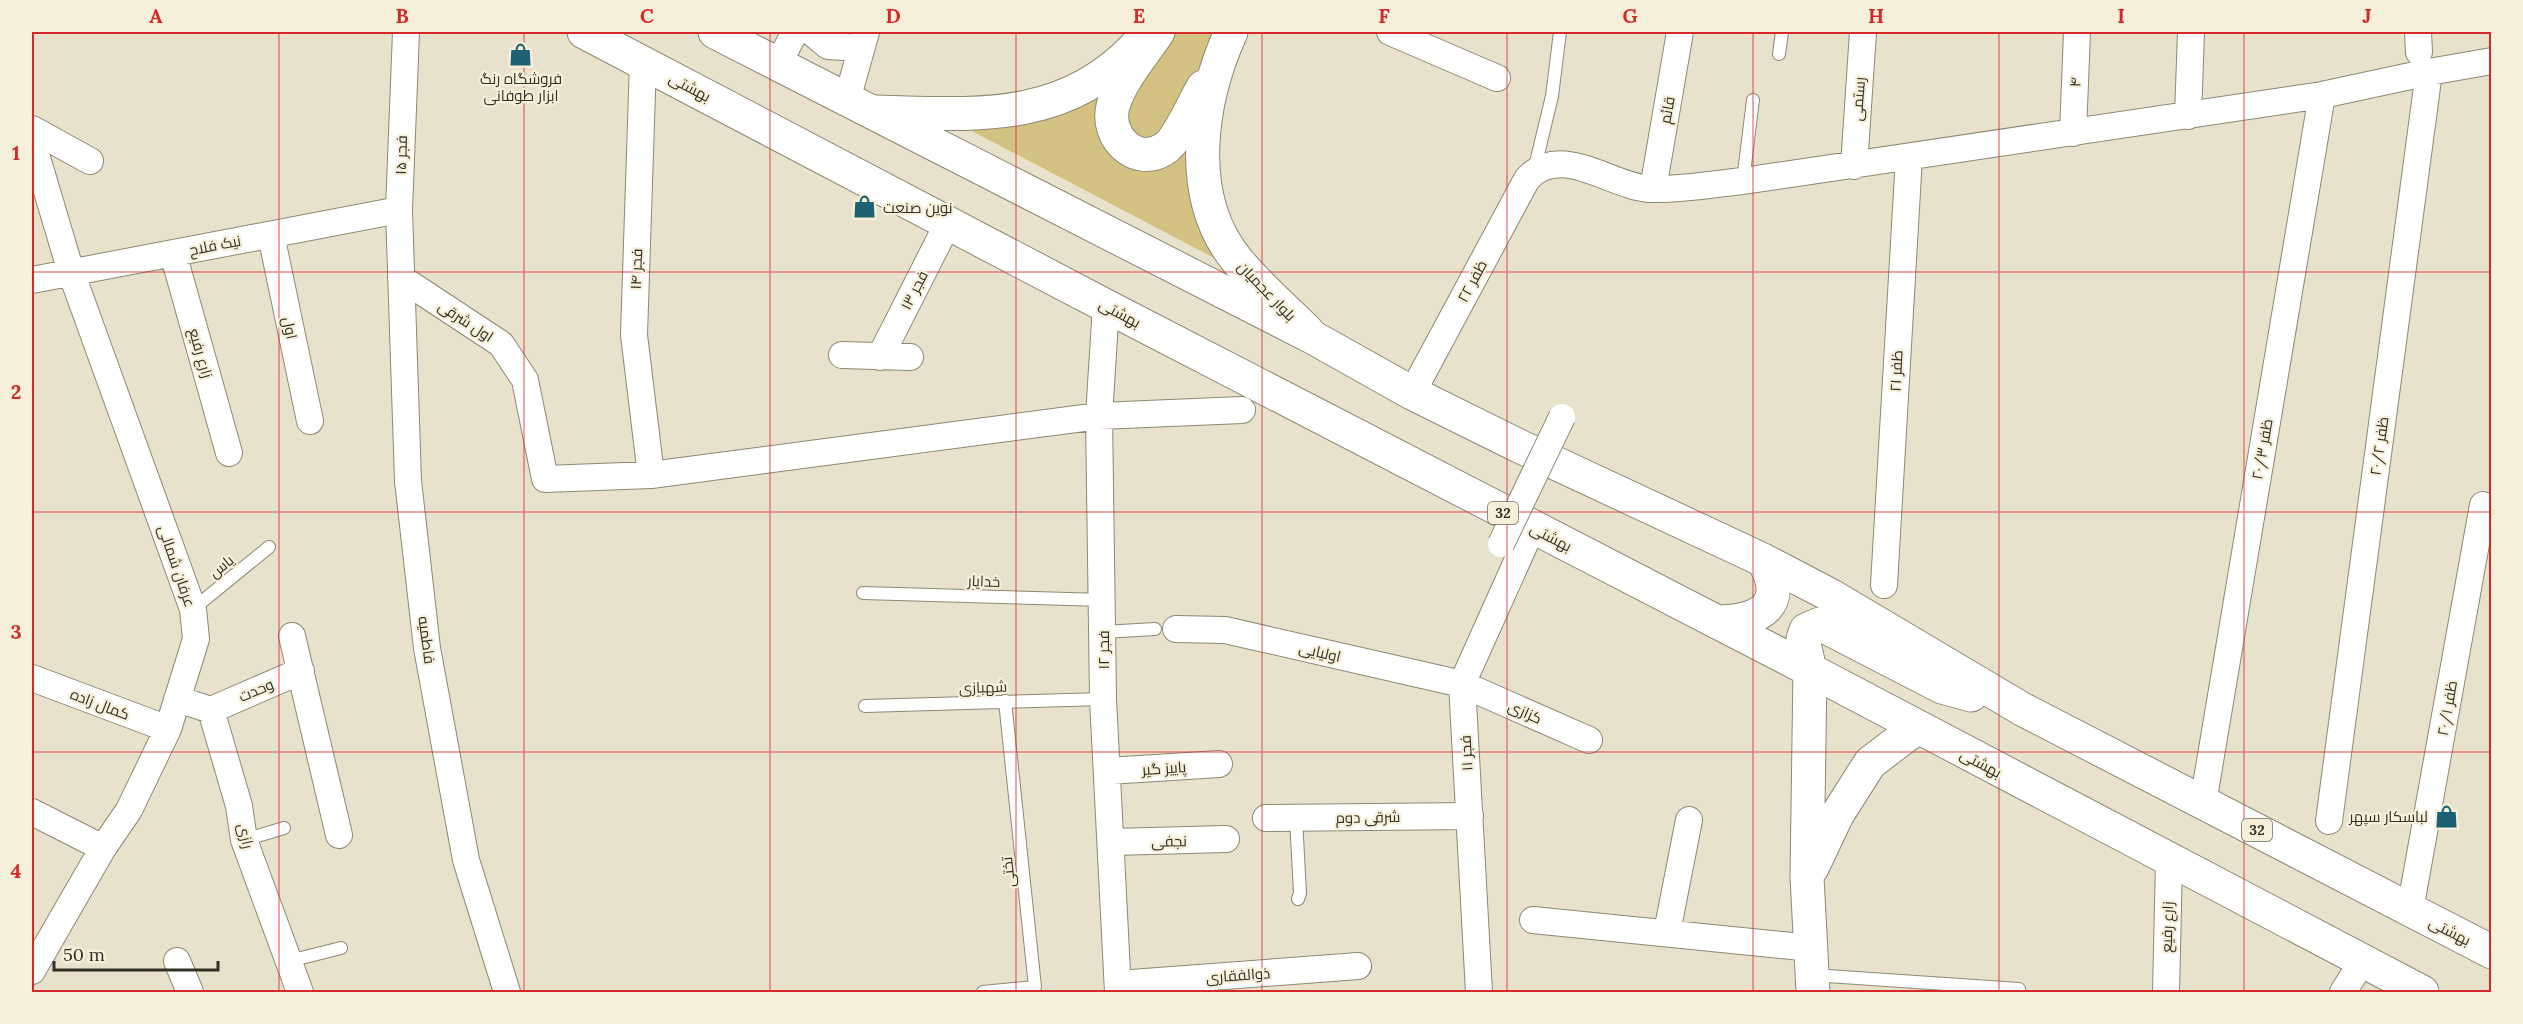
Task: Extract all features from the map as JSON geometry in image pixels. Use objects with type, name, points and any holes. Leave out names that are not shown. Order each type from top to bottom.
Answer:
[{"type":"main road","name":"بهشتی","points":[[584,32],[1532,528],[1810,670],[1916,728],[2422,993]]},
{"type":"main road","name":"بهشتی","points":[[715,32],[1314,338],[1412,393],[1763,560],[1830,595],[2022,709],[2492,952]]},
{"type":"main road","points":[[860,106],[990,114],[1028,109],[1063,98],[1089,84],[1124,58],[1149,32]]},
{"type":"main road","points":[[1158,32],[1122,86],[1113,107],[1112,120],[1116,133],[1125,147],[1136,155],[1150,156],[1166,149],[1231,33]]},
{"type":"main road","name":"بلوار عجمیان","points":[[1231,33],[1210,90],[1202,144],[1204,172],[1216,225],[1235,258],[1314,338]]},
{"type":"main road","points":[[1717,622],[1741,622],[1757,615],[1769,605],[1775,589],[1773,577],[1763,560]]},
{"type":"main road","points":[[1812,972],[1807,878],[1810,670],[1803,639],[1806,630],[1820,624],[1942,687],[2022,709]]},
{"type":"main road","points":[[1807,878],[1837,815],[1870,763],[1916,728]]},
{"type":"street","name":"فجر ۱۵","points":[[401,278],[399,210],[406,32]]},
{"type":"street","points":[[778,64],[795,32]]},
{"type":"street","points":[[811,32],[828,46],[863,40],[860,106]]},
{"type":"street","points":[[1390,32],[1497,78]]},
{"type":"street","name":"قائم","points":[[1653,189],[1680,32]]},
{"type":"street","name":"رستمی","points":[[1854,166],[1863,32]]},
{"type":"street","name":"۴","points":[[2073,133],[2077,32]]},
{"type":"street","points":[[2188,116],[2191,32]]},
{"type":"street","points":[[1534,171],[1559,164],[1576,166],[1629,184],[1653,189],[1743,181],[2322,95],[2422,52],[2492,61]]},
{"type":"street","name":"ظفر ۲۰/۲","points":[[2329,821],[2422,52]]},
{"type":"street","name":"فجر ۱۴","points":[[643,63],[634,335],[651,475]]},
{"type":"street","name":"ظفر ۲۰/۳","points":[[2203,802],[2322,95]]},
{"type":"street","points":[[32,129],[90,160]]},
{"type":"street","name":"عرفان شمالی","points":[[32,141],[71,272],[193,609],[196,639],[168,729],[129,810],[103,849],[32,971]]},
{"type":"street","name":"ظفر ۲۱","points":[[1884,585],[1909,157]]},
{"type":"street","name":"ظفر ۲۲","points":[[1412,393],[1527,179],[1534,171]]},
{"type":"street","name":"نیک فلاح","points":[[32,280],[399,210]]},
{"type":"street","name":"فجر ۱۳","points":[[880,357],[948,223]]},
{"type":"street","name":"اول","points":[[271,235],[310,421]]},
{"type":"street","name":"زارع رفیع","points":[[173,253],[229,453]]},
{"type":"street","name":"اول شرقی","points":[[401,278],[501,344],[525,380],[545,479],[651,475]]},
{"type":"street","name":"فاطمیه","points":[[401,278],[408,481],[427,648],[466,860],[507,993]]},
{"type":"street","name":"فجر ۱۲","points":[[1106,306],[1099,416],[1104,600],[1103,699],[1118,988]]},
{"type":"street","points":[[842,355],[910,357]]},
{"type":"street","points":[[651,475],[1099,416],[1242,410]]},
{"type":"street","points":[[1501,544],[1562,417]]},
{"type":"street","name":"ظفر ۲۰/۱","points":[[2410,910],[2483,506]]},
{"type":"street","name":"فجر ۱۱","points":[[1479,993],[1462,684],[1532,528]]},
{"type":"street","name":"اولیایی","points":[[1165,629],[1225,630],[1462,684]]},
{"type":"street","points":[[292,636],[339,835]]},
{"type":"street","name":"وحدت","points":[[211,710],[301,671]]},
{"type":"street","name":"کمال زاده","points":[[32,678],[168,729]]},
{"type":"street","name":"کزازی","points":[[1462,684],[1589,740]]},
{"type":"street","points":[[177,699],[211,710]]},
{"type":"street","name":"رازی","points":[[211,710],[240,806],[244,840],[300,993]]},
{"type":"street","name":"پاییز گیر","points":[[1108,771],[1219,764]]},
{"type":"street","points":[[32,812],[103,849]]},
{"type":"street","name":"شرقی دوم","points":[[1266,818],[1470,816]]},
{"type":"street","points":[[1667,932],[1689,820]]},
{"type":"street","name":"نجفی","points":[[1112,842],[1226,839]]},
{"type":"street","name":"زارع رفیع","points":[[2166,993],[2169,861]]},
{"type":"street","points":[[1533,920],[1667,932],[1812,972]]},
{"type":"street","points":[[177,961],[190,993]]},
{"type":"street","points":[[2343,993],[2362,962]]},
{"type":"street","name":"ذوالفقاری","points":[[1118,988],[1358,966]]},
{"type":"lane","points":[[1534,171],[1552,96],[1560,32]]},
{"type":"lane","points":[[1779,54],[1782,32]]},
{"type":"lane","points":[[1743,181],[1753,100]]},
{"type":"lane","name":"یاس","points":[[193,609],[269,547]]},
{"type":"lane","name":"خدایار","points":[[863,593],[1104,600]]},
{"type":"lane","points":[[1103,632],[1165,629]]},
{"type":"lane","name":"شهبازی","points":[[865,706],[1103,699]]},
{"type":"lane","name":"تختی","points":[[983,993],[1035,987],[1005,701]]},
{"type":"lane","points":[[1296,818],[1300,893],[1298,899]]},
{"type":"lane","points":[[244,840],[284,828]]},
{"type":"lane","points":[[289,961],[341,948]]},
{"type":"lane","points":[[1812,972],[2019,989]]},
{"type":"shaded area","points":[[1177,32],[1217,32],[1169,125],[1151,140],[1128,136],[1126,103]]},
{"type":"shaded area","points":[[1106,87],[1099,109],[1097,127],[1103,144],[1120,160],[1186,142],[1189,188],[1216,259],[970,130],[1020,125],[1042,119]]},
{"type":"place","name":"فروشگاه رنگ ابزار طوفانی","points":[[521,54]]},
{"type":"place","name":"نوین صنعت","points":[[865,207]]},
{"type":"place","name":"لباسکار سپهر","points":[[2446,816]]}]
